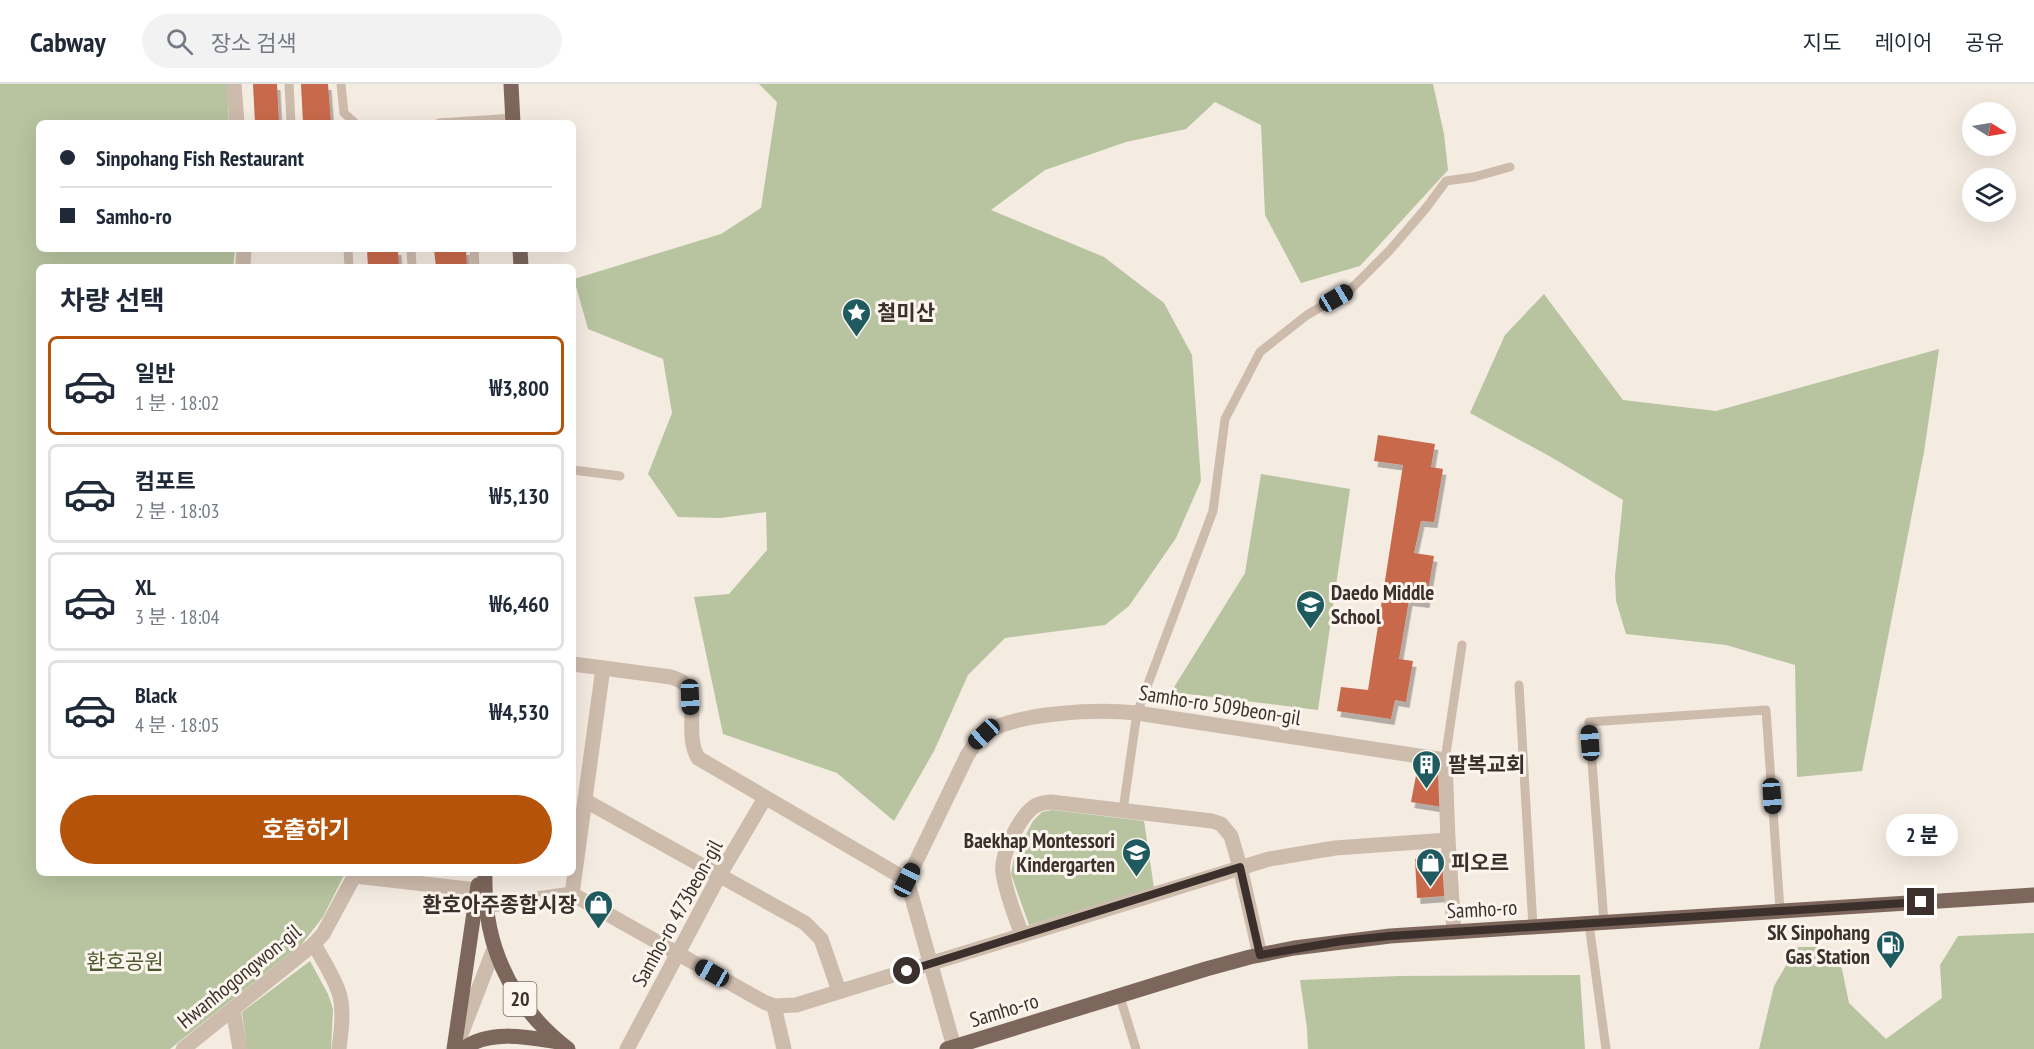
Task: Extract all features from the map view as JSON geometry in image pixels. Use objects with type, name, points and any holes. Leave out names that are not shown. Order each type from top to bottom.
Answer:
[{"type":"main road","points":[[511,84],[513,120]]},
{"type":"main road","points":[[454,1049],[479,876]]},
{"type":"main road","name":"20","points":[[484,876],[485,906],[494,949],[503,973],[514,991],[540,1023],[563,1045]]},
{"type":"main road","name":"Samho-ro","points":[[951,1048],[1206,969],[1260,955],[1342,941],[1780,910],[2034,895]]},
{"type":"main road","points":[[463,1049],[485,1039],[502,1036],[522,1037],[563,1045]]},
{"type":"street","points":[[234,84],[237,120]]},
{"type":"street","points":[[576,664],[671,676],[681,681],[687,687],[690,697],[692,740],[698,758],[907,880],[951,1048]]},
{"type":"street","points":[[576,867],[603,668]]},
{"type":"street","name":"Samho-ro 509beon-gil","points":[[907,880],[975,743],[984,734],[1010,723],[1094,711],[1137,712],[1445,760]]},
{"type":"street","points":[[1445,760],[1454,932]]},
{"type":"street","name":"Samho-ro 473beon-gil","points":[[627,1049],[719,876],[765,798]]},
{"type":"street","points":[[586,801],[805,923],[821,939],[839,991]]},
{"type":"street","points":[[1022,935],[1005,883],[1002,862],[1023,818],[1030,809],[1040,803],[1051,802],[1212,821],[1221,824],[1231,836],[1260,955]]},
{"type":"street","points":[[485,906],[572,894],[774,1006],[796,1005],[1269,859],[1335,848],[1448,840]]},
{"type":"street","name":"Hwanhogongwon-gil","points":[[183,1049],[314,944],[323,934],[355,876]]},
{"type":"street","points":[[364,876],[477,890]]},
{"type":"street","points":[[572,894],[575,876]]},
{"type":"street","points":[[314,944],[336,984],[340,998],[342,1015],[339,1049]]},
{"type":"street","points":[[454,1049],[494,949]]},
{"type":"street","points":[[774,1006],[784,1049]]},
{"type":"street","points":[[233,1010],[240,1049]]},
{"type":"lane","points":[[289,84],[291,120]]},
{"type":"lane","points":[[341,84],[344,113],[352,120]]},
{"type":"lane","points":[[1123,810],[1137,712],[1213,512],[1225,419],[1260,352],[1307,315],[1350,290],[1390,250],[1446,181],[1474,177],[1510,167]]},
{"type":"lane","points":[[576,471],[620,476]]},
{"type":"lane","points":[[1445,760],[1462,645]]},
{"type":"lane","points":[[1519,685],[1533,927]]},
{"type":"lane","points":[[1606,1049],[1597,924],[1588,722],[1766,710],[1780,910]]},
{"type":"lane","points":[[1120,997],[1136,1049]]},
{"type":"green space","name":"환호공원","points":[[0,84],[227,84],[229,120],[36,120],[36,252],[235,252],[233,264],[36,264],[36,876],[344,876],[323,917],[301,945],[170,1049],[0,1049]]},
{"type":"green space","points":[[759,84],[1433,84],[1444,134],[1448,170],[1360,266],[1301,283],[1265,215],[1261,125],[1215,102],[1186,129],[1126,142],[1045,170],[991,210],[1104,257],[1164,303],[1192,355],[1201,481],[1176,538],[1129,606],[1105,625],[1005,638],[968,675],[934,751],[894,821],[837,773],[723,734],[694,597],[729,594],[767,550],[766,512],[720,518],[678,517],[648,474],[672,413],[663,359],[588,329],[576,286],[576,278],[721,234],[761,208],[777,102]]},
{"type":"green space","points":[[1544,294],[1623,400],[1716,411],[1939,349],[1924,452],[1862,771],[1797,777],[1795,665],[1726,645],[1626,634],[1616,601],[1615,576],[1623,500],[1470,413],[1505,335]]},
{"type":"green space","points":[[1261,474],[1350,489],[1318,710],[1171,692],[1245,573]]},
{"type":"green space","points":[[1052,810],[1144,821],[1154,888],[1029,925],[1011,874],[1014,858],[1033,821],[1042,812]]},
{"type":"green space","points":[[2034,933],[2034,1049],[1759,1049],[1774,986],[1797,947],[1831,947],[1842,969],[1849,1003],[1886,1039],[1942,998],[1940,965],[1958,936]]},
{"type":"green space","points":[[310,961],[328,994],[333,1009],[331,1049],[247,1049],[242,1012]]},
{"type":"green space","points":[[1580,975],[1585,1049],[1308,1049],[1300,980],[1398,976]]},
{"type":"building","points":[[253,84],[277,84],[279,120],[255,120]]},
{"type":"building","points":[[301,84],[328,84],[331,120],[303,120]]},
{"type":"building","points":[[367,252],[398,252],[399,264],[368,264]]},
{"type":"building","points":[[434,252],[466,252],[467,264],[436,264]]},
{"type":"building","points":[[1378,435],[1435,444],[1431,467],[1443,469],[1434,522],[1421,521],[1414,553],[1434,556],[1426,602],[1409,600],[1399,659],[1413,661],[1406,702],[1395,700],[1391,719],[1337,711],[1341,687],[1368,690],[1403,465],[1374,461]]},
{"type":"building","name":"팔복교회","points":[[1418,765],[1432,767],[1440,776],[1442,807],[1411,802]]},
{"type":"building","points":[[1442,857],[1445,896],[1417,898],[1415,859]]},
{"type":"place","name":"철미산","points":[[856,338]]},
{"type":"place","name":"Daedo Middle School","points":[[1310,630]]},
{"type":"place","name":"팔복교회","points":[[1427,790]]},
{"type":"place","name":"Baekhap Montessori Kindergarten","points":[[1136,878]]},
{"type":"place","name":"피오르","points":[[1430,888]]},
{"type":"place","name":"환호아주종합시장","points":[[598,930]]},
{"type":"place","name":"SK Sinpohang Gas Station","points":[[1891,970]]},
{"type":"route","points":[[907,971],[1240,867],[1260,955],[1294,948],[1390,936],[1921,902]]}]
